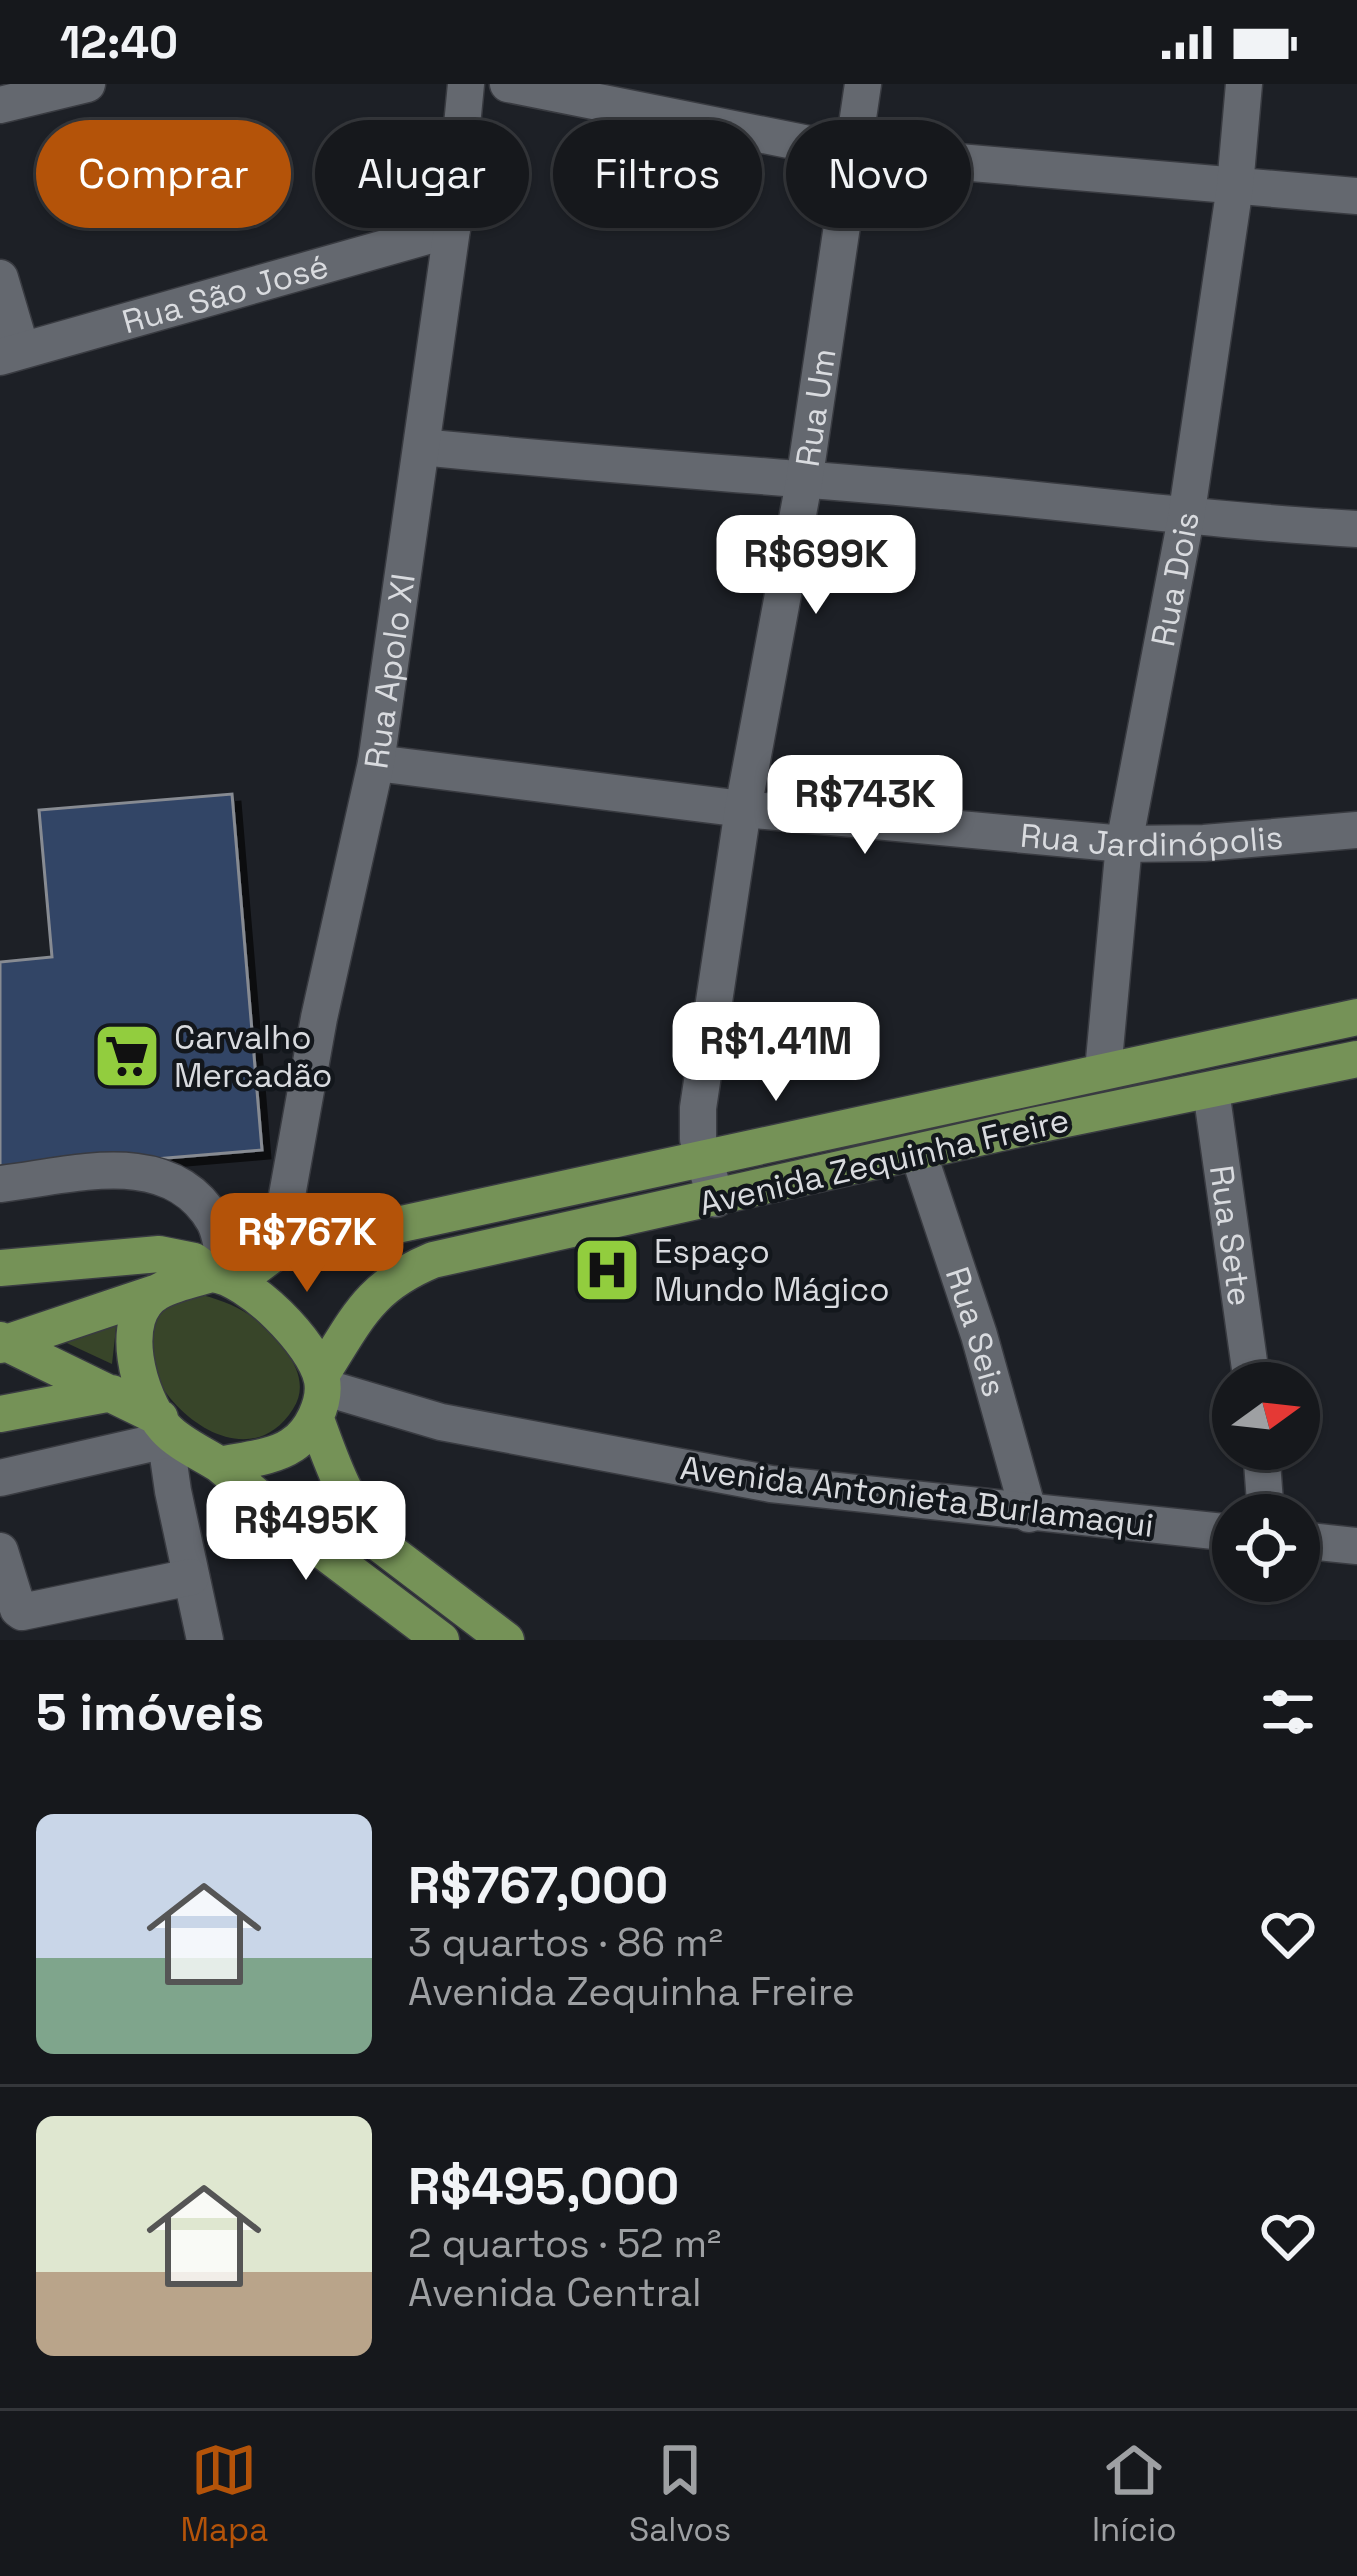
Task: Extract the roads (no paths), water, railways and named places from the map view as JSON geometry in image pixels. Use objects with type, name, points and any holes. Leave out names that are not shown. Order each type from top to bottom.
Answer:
[{"type":"main road","name":"Avenida Zequinha Freire","points":[[225,1276],[278,1251],[1357,1017]]},
{"type":"main road","name":"Avenida Zequinha Freire","points":[[320,1394],[371,1297],[404,1272],[433,1260],[1357,1059]]},
{"type":"main road","points":[[0,1268],[159,1254],[194,1261],[225,1276],[287,1327],[320,1394],[342,1486],[366,1528],[381,1545],[506,1640]]},
{"type":"main road","points":[[2,1343],[155,1293],[225,1276]]},
{"type":"main road","points":[[155,1293],[137,1316],[133,1335],[135,1364],[163,1428]]},
{"type":"main road","points":[[2,1343],[112,1393],[220,1465],[441,1640]]},
{"type":"main road","points":[[0,1414],[112,1393]]},
{"type":"main road","points":[[220,1465],[293,1445],[320,1394]]},
{"type":"street","points":[[0,105],[87,84]]},
{"type":"street","name":"Rua Apolo XI","points":[[278,1251],[319,1018],[376,763],[452,229],[466,84]]},
{"type":"street","points":[[508,84],[786,139]]},
{"type":"street","name":"Rua Um","points":[[858,120],[863,84]]},
{"type":"street","name":"Rua Dois","points":[[1103,1071],[1124,844],[1186,518],[1235,186],[1244,84]]},
{"type":"street","points":[[971,163],[1357,196]]},
{"type":"street","name":"Rua Um","points":[[716,1199],[696,1128],[698,1108],[743,809],[804,482],[843,228]]},
{"type":"street","name":"Rua São José","points":[[11,353],[452,229]]},
{"type":"street","points":[[0,278],[11,353]]},
{"type":"street","points":[[422,447],[974,494],[1186,518],[1357,529]]},
{"type":"street","name":"Rua Jardinópolis","points":[[376,763],[743,809],[1124,844],[1204,843],[1357,830]]},
{"type":"street","name":"Rua Sete","points":[[1211,1090],[1249,1362]]},
{"type":"street","name":"Rua Seis","points":[[918,1152],[979,1335],[1029,1514]]},
{"type":"street","points":[[0,1184],[136,1169],[164,1176],[187,1190],[215,1222],[225,1276]]},
{"type":"street","name":"Avenida Antonieta Burlamaqui","points":[[320,1394],[440,1423],[771,1484],[1212,1531]]},
{"type":"street","points":[[0,1478],[163,1428],[205,1640]]},
{"type":"street","points":[[1320,1542],[1357,1546]]},
{"type":"street","points":[[0,1551],[22,1612],[191,1576]]},
{"type":"place","name":"Carvalho Mercadão","points":[[127,1056]]},
{"type":"place","name":"Espaço Mundo Mágico","points":[[607,1270]]}]
